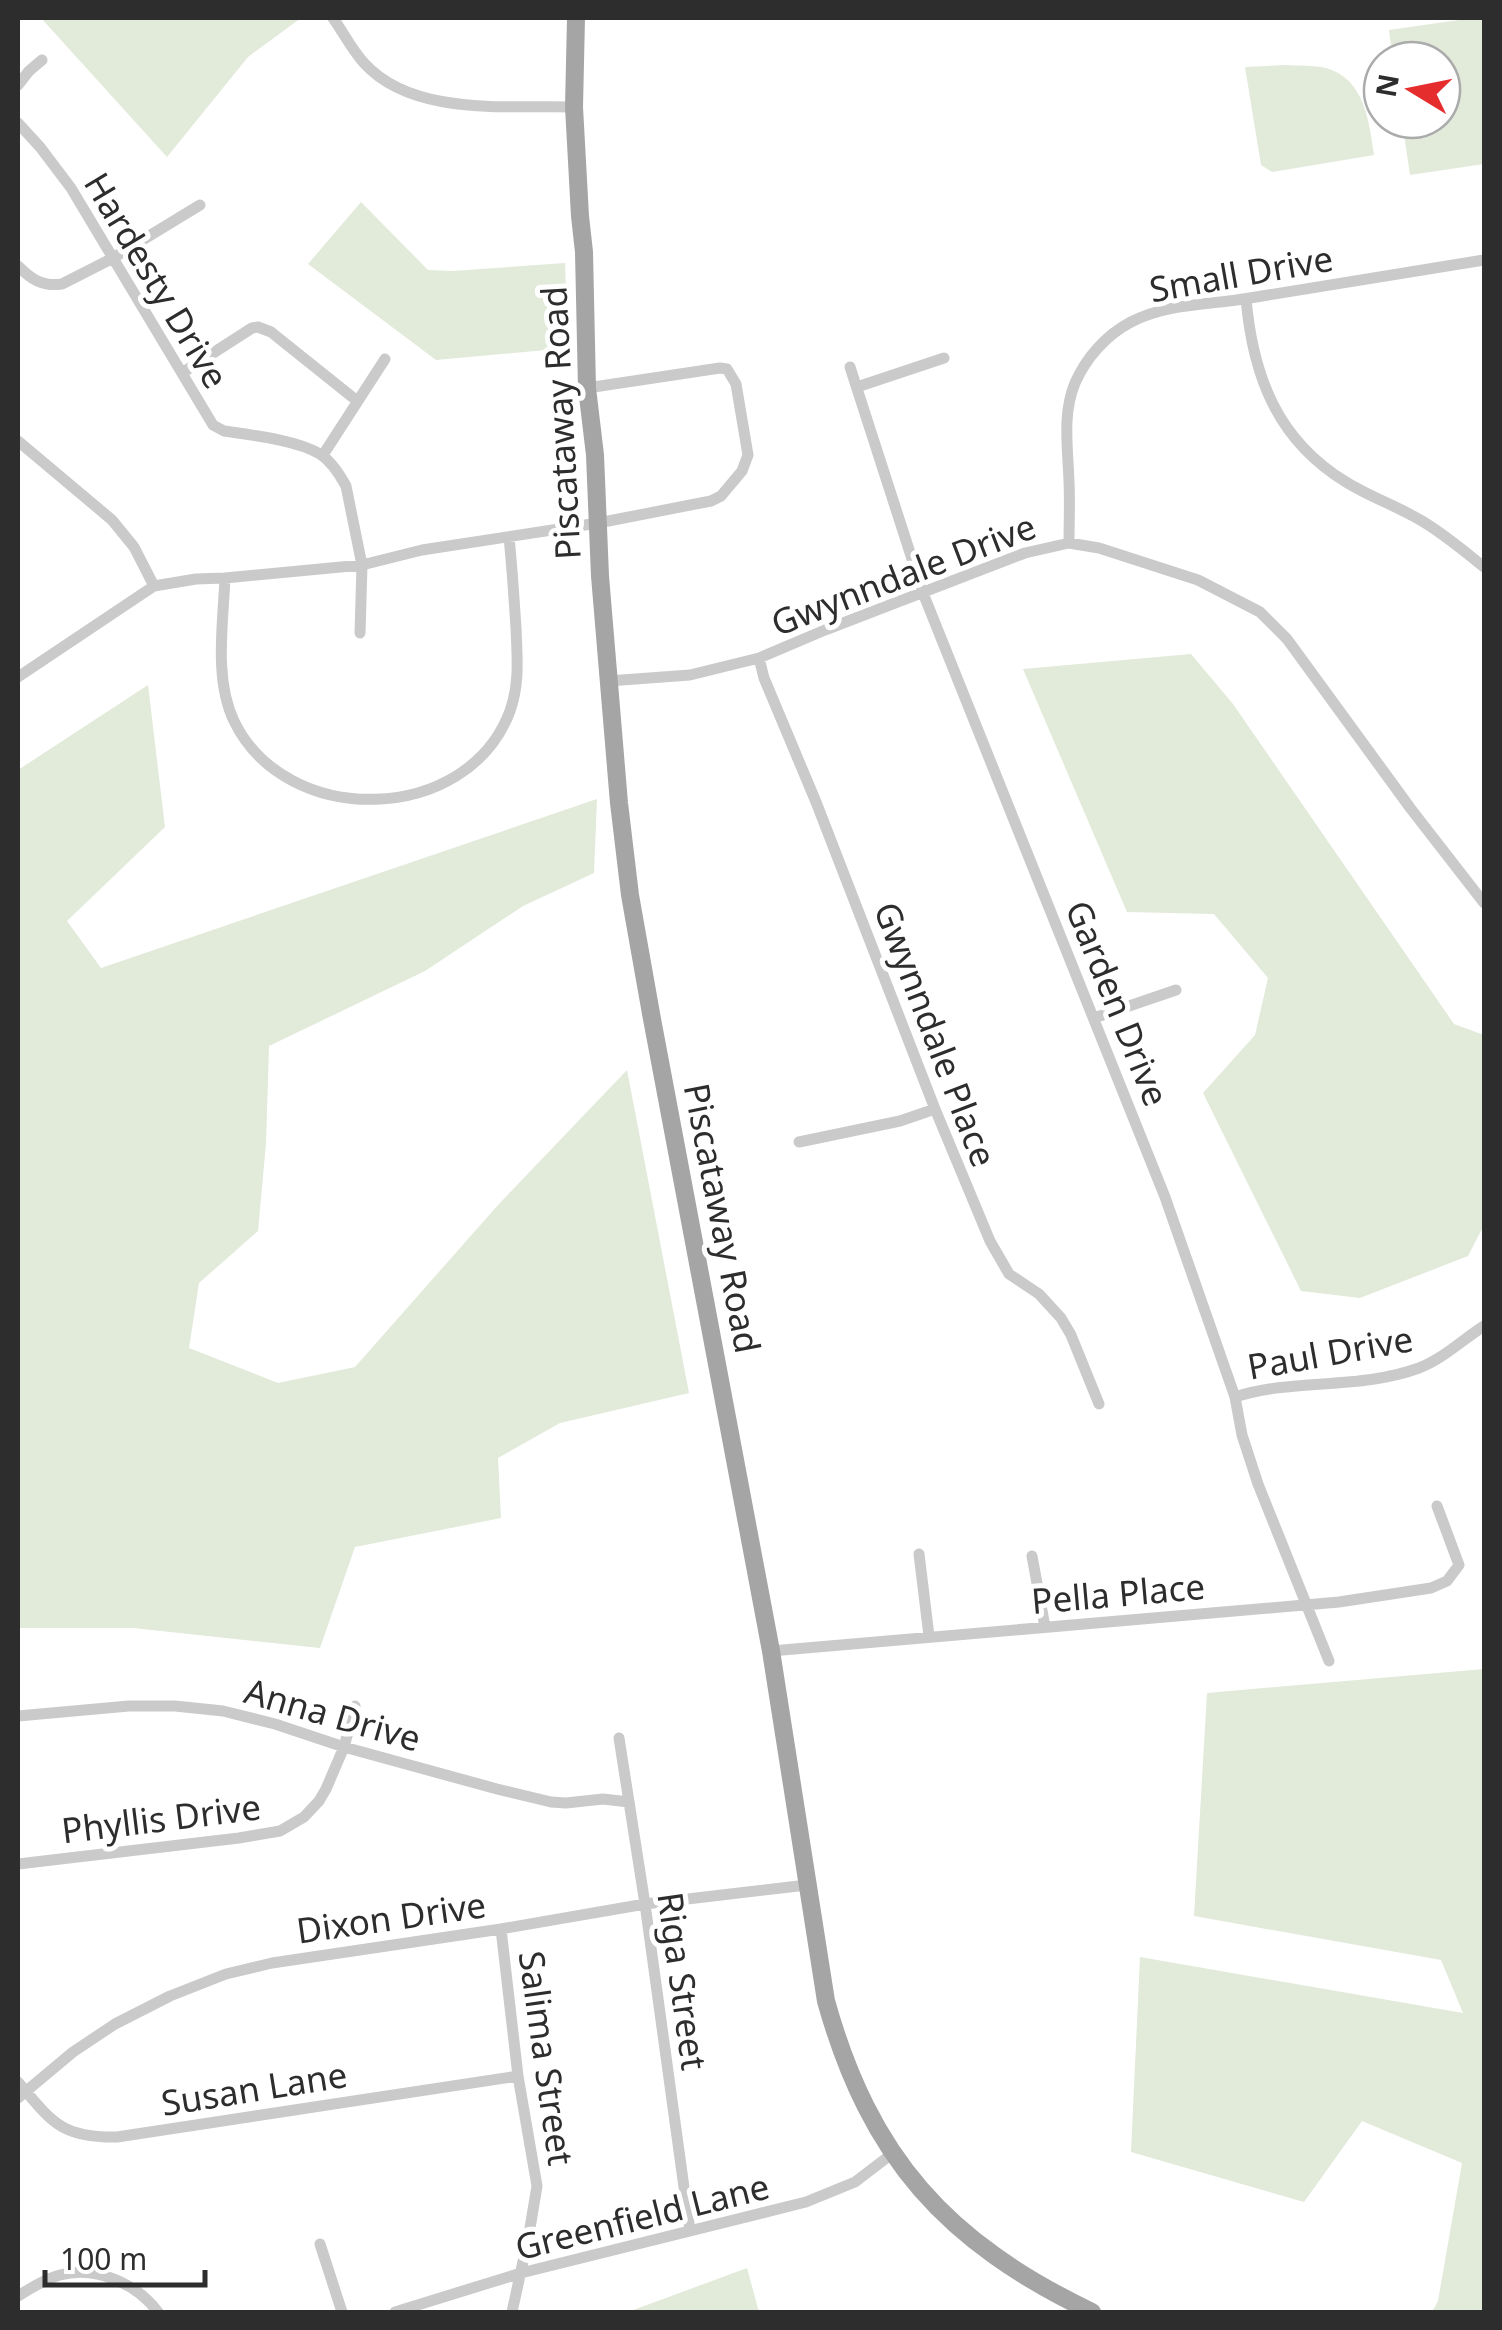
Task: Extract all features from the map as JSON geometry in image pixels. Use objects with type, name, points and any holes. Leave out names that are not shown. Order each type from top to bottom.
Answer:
[{"type":"main road","name":"Piscataway Road","points":[[576,18],[574,106],[584,252],[587,388],[596,454],[608,682],[630,895],[771,1651],[826,2001],[841,2052],[864,2106],[893,2154],[943,2214],[984,2250],[1046,2290],[1092,2312]]},
{"type":"street","points":[[333,18],[364,63],[384,80],[419,97],[463,104],[574,106]]},
{"type":"street","points":[[18,86],[42,60]]},
{"type":"street","name":"Hardesty Drive","points":[[18,123],[71,188],[214,424],[224,431],[323,455]]},
{"type":"street","points":[[18,266],[39,283],[53,285],[78,277],[200,205]]},
{"type":"street","name":"Small Drive","points":[[1069,543],[1068,410],[1076,382],[1090,357],[1118,330],[1150,314],[1484,260]]},
{"type":"street","points":[[1246,299],[1253,354],[1266,390],[1303,449],[1344,482],[1425,522],[1484,567]]},
{"type":"street","points":[[182,373],[258,327],[270,332],[356,400]]},
{"type":"street","points":[[856,387],[944,358]]},
{"type":"street","points":[[360,632],[362,565],[346,486],[323,455],[385,359]]},
{"type":"street","name":"Garden Drive","points":[[850,367],[923,593],[1165,1197],[1235,1397],[1250,1461],[1328,1662]]},
{"type":"street","points":[[18,677],[154,586],[196,578],[362,565],[422,550],[711,501],[721,496],[742,471],[748,455],[736,384],[726,369],[587,388]]},
{"type":"street","points":[[18,442],[112,520],[134,547],[154,586]]},
{"type":"street","points":[[226,578],[222,664],[226,695],[233,718],[251,749],[274,770],[312,790],[350,798],[404,796],[443,785],[471,765],[501,730],[510,710],[518,675],[509,537]]},
{"type":"street","name":"Gwynndale Drive","points":[[608,682],[690,676],[759,658],[1025,553],[1069,543],[1099,548],[1198,580],[1260,612],[1287,640],[1484,903]]},
{"type":"street","name":"Gwynndale Place","points":[[759,658],[971,1200],[1001,1263],[1010,1274],[1040,1294],[1061,1318],[1099,1404]]},
{"type":"street","points":[[1094,1018],[1176,990]]},
{"type":"street","points":[[799,1142],[900,1121],[935,1109]]},
{"type":"street","name":"Paul Drive","points":[[1235,1397],[1275,1388],[1358,1382],[1418,1368],[1484,1326]]},
{"type":"street","name":"Pella Place","points":[[771,1651],[1375,1598],[1431,1588],[1447,1581],[1459,1566],[1438,1506]]},
{"type":"street","points":[[919,1554],[929,1636]]},
{"type":"street","points":[[1032,1556],[1045,1627]]},
{"type":"street","name":"Anna Drive","points":[[18,1716],[113,1707],[175,1706],[223,1711],[551,1802],[629,1802]]},
{"type":"street","name":"Phyllis Drive","points":[[18,1864],[280,1831],[304,1817],[319,1802],[344,1747],[355,1706]]},
{"type":"street","name":"Riga Street","points":[[619,1738],[690,2232]]},
{"type":"street","name":"Dixon Drive","points":[[20,2090],[93,2037],[170,1996],[214,1978],[272,1963],[645,1904],[807,1884]]},
{"type":"street","name":"Salima Street","points":[[501,1929],[518,2076],[537,2186],[512,2312]]},
{"type":"street","name":"Susan Lane","points":[[20,2090],[49,2118],[71,2132],[117,2138],[518,2076]]},
{"type":"street","name":"Greenfield Lane","points":[[395,2312],[521,2273],[824,2196],[869,2173],[893,2154]]},
{"type":"street","points":[[320,2244],[342,2312]]},
{"type":"street","points":[[18,2296],[57,2276],[80,2272],[122,2283],[146,2296],[158,2312]]},
{"type":"green space","points":[[41,18],[301,18],[248,57],[167,157]]},
{"type":"green space","points":[[1484,18],[1484,164],[1410,175],[1405,140],[1462,140],[1462,40],[1390,40],[1389,30]]},
{"type":"green space","points":[[1311,66],[1339,74],[1362,101],[1362,140],[1372,140],[1374,155],[1272,172],[1261,165],[1245,67]]},
{"type":"green space","points":[[361,202],[428,270],[565,263],[568,348],[436,360],[308,264]]},
{"type":"green space","points":[[1191,654],[1233,704],[1454,1024],[1484,1035],[1484,1225],[1468,1256],[1360,1298],[1301,1291],[1203,1093],[1255,1035],[1268,978],[1214,914],[1127,912],[1023,669]]},
{"type":"green space","points":[[148,685],[165,827],[67,921],[101,968],[597,799],[594,873],[523,906],[425,971],[269,1046],[258,1231],[199,1283],[189,1348],[278,1383],[355,1367],[498,1205],[627,1070],[689,1393],[560,1423],[498,1458],[501,1518],[355,1547],[320,1648],[133,1628],[18,1628],[18,770]]},
{"type":"green space","points":[[1484,1669],[1484,2312],[1432,2312],[1438,2301],[1462,2163],[1362,2121],[1304,2202],[1131,2152],[1140,1957],[1463,2013],[1441,1960],[1194,1916],[1207,1693]]},
{"type":"green space","points":[[747,2268],[759,2312],[628,2312]]}]
